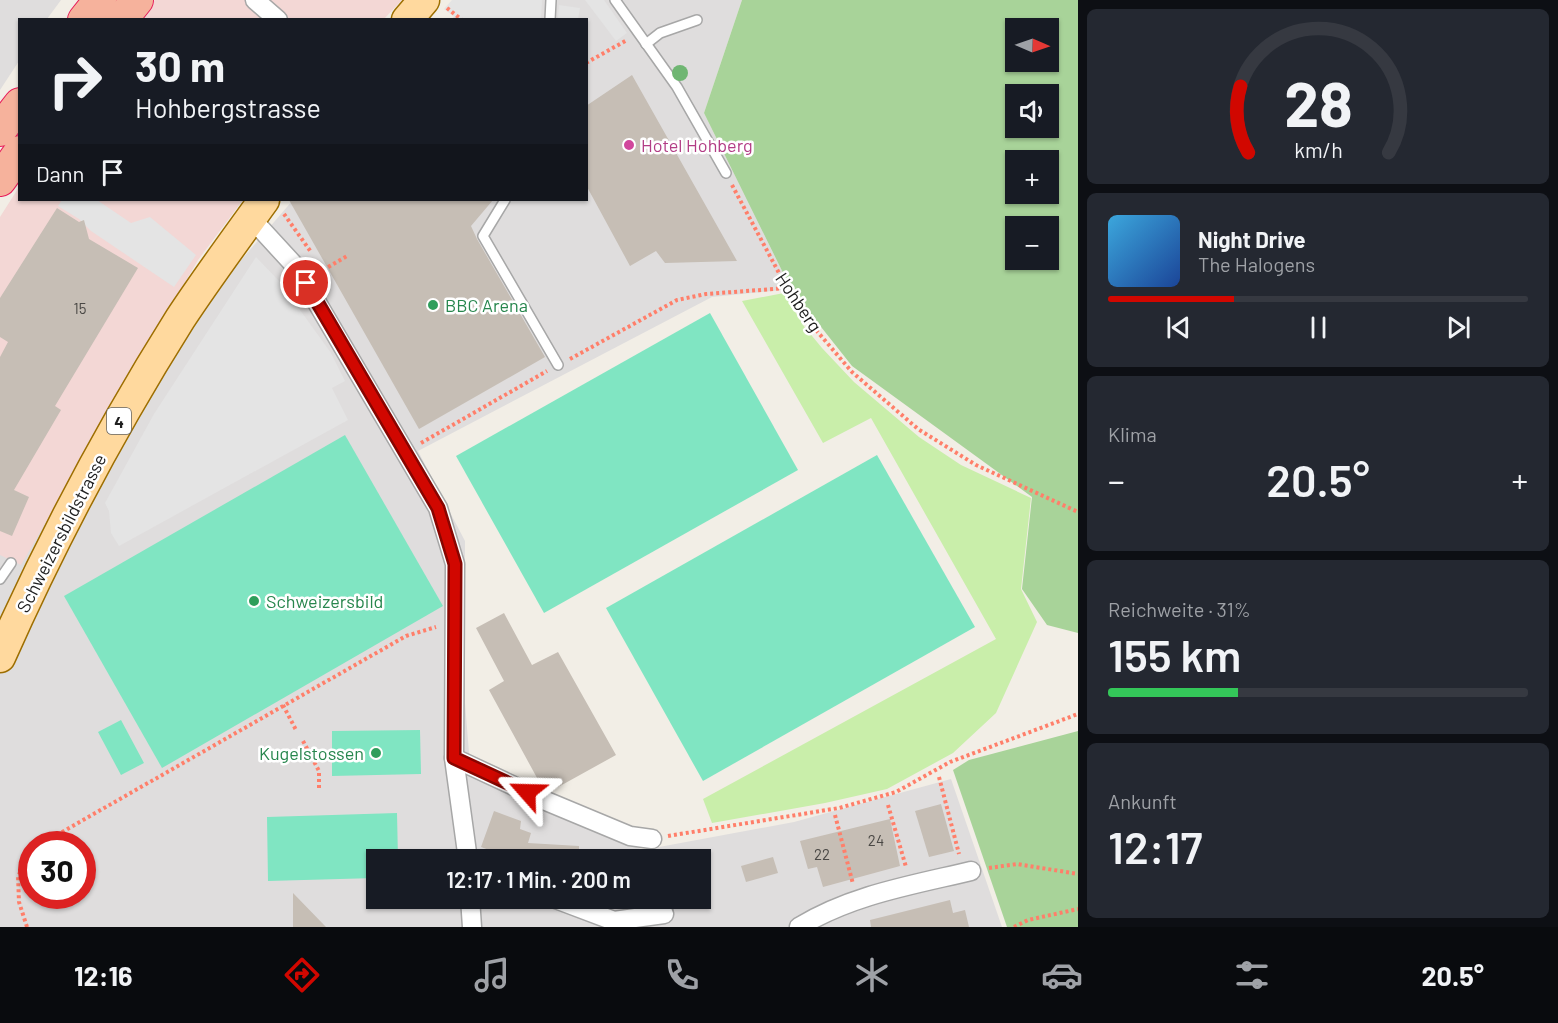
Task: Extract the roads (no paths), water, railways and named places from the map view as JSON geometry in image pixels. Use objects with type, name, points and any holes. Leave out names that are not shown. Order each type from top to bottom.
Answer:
[{"type":"highway","points":[[86,18],[100,0]]},
{"type":"highway","points":[[123,18],[137,0]]},
{"type":"highway","points":[[0,130],[18,107]]},
{"type":"highway","points":[[0,180],[18,155]]},
{"type":"main road","points":[[409,18],[424,0]]},
{"type":"main road","name":"Schweizersbildstrasse","points":[[0,657],[44,561],[124,412],[180,319],[222,257],[266,211]]},
{"type":"street","points":[[255,0],[276,18]]},
{"type":"street","points":[[266,211],[296,267],[438,508],[455,564],[454,758],[466,849]]},
{"type":"street","points":[[454,758],[546,801],[630,836],[652,839]]},
{"type":"street","points":[[799,927],[872,894],[966,868]]},
{"type":"street","points":[[471,909],[472,927]]},
{"type":"street","points":[[582,909],[614,921],[664,914]]},
{"type":"lane","points":[[549,18],[551,0]]},
{"type":"lane","points":[[615,0],[677,87],[726,173]]},
{"type":"lane","points":[[646,44],[660,33],[697,20]]},
{"type":"lane","points":[[504,201],[483,236],[558,365]]},
{"type":"lane","points":[[0,579],[11,563]]},
{"type":"place","name":"Hotel Hohberg","points":[[629,145]]},
{"type":"place","name":"BBC Arena","points":[[433,305]]},
{"type":"place","name":"Schweizersbild","points":[[254,601]]},
{"type":"place","name":"Kugelstossen","points":[[376,753]]}]
